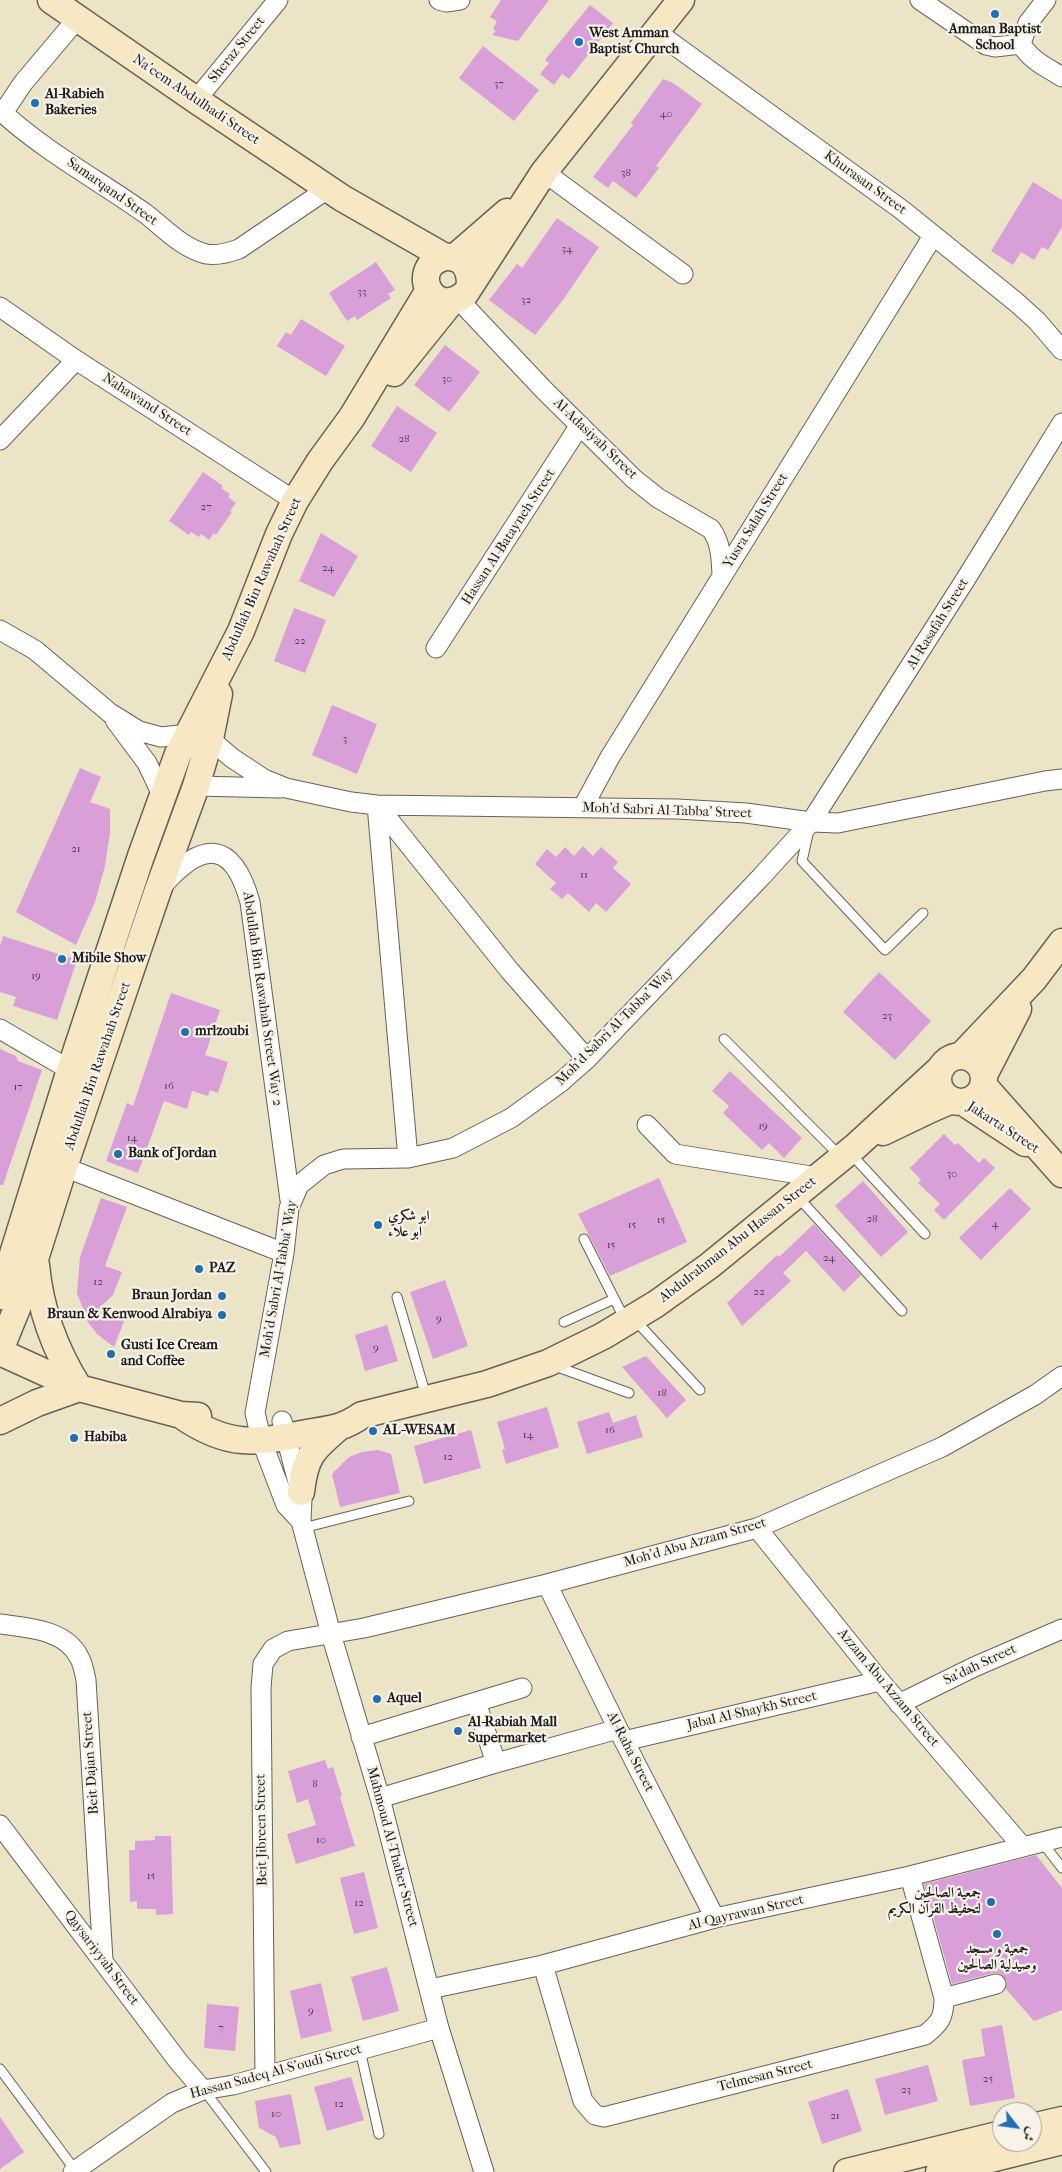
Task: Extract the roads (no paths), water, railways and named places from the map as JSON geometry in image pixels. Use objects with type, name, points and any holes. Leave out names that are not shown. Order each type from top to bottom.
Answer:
[{"type":"street","name":"Na'eem Abdulhadi Street","points":[[51,0],[336,193],[448,281]]},
{"type":"street","name":"Sheraz Street","points":[[196,100],[278,0]]},
{"type":"street","points":[[439,0],[446,2],[460,0]]},
{"type":"street","name":"Abdullah Bin Rawahah Street","points":[[0,1296],[64,1167],[158,890],[196,786],[199,736],[224,666],[241,631],[279,534],[295,501],[320,461],[448,281],[537,182],[681,0]]},
{"type":"street","points":[[920,0],[964,32],[986,45],[995,47],[1021,44]]},
{"type":"street","points":[[1021,44],[1028,23],[1046,0]]},
{"type":"street","name":"Samarqand Street","points":[[77,19],[23,83],[1,114],[182,242],[207,254],[224,254],[239,250],[336,193]]},
{"type":"street","name":"Khurasan Street","points":[[655,31],[882,194],[1016,302],[1037,321],[1062,350]]},
{"type":"street","points":[[1021,44],[1026,52],[1062,77]]},
{"type":"street","points":[[537,182],[683,274]]},
{"type":"street","name":"Yusra Salah Street","points":[[582,807],[610,757],[722,574],[933,236]]},
{"type":"street","name":"Al-Adasiyah Street","points":[[448,281],[537,383],[634,479],[658,498],[711,529],[717,538],[720,548],[722,574]]},
{"type":"street","name":"Nahawand Street","points":[[0,307],[76,360],[295,501]]},
{"type":"street","points":[[0,440],[76,360]]},
{"type":"street","name":"Al-Rasafah Street","points":[[811,822],[962,585],[1062,423]]},
{"type":"street","name":"Hassan Al-Batayneh Street","points":[[436,648],[580,425]]},
{"type":"street","points":[[0,630],[35,650],[110,713],[140,731],[161,737],[199,736]]},
{"type":"street","points":[[110,713],[147,763],[163,797]]},
{"type":"street","name":"Abdullah Bin Rawahah Street","points":[[0,1351],[20,1304],[16,1261],[70,1070],[141,856],[178,754],[199,736]]},
{"type":"street","name":"Moh'd Sabri Al-Tabba' Street","points":[[199,736],[264,779],[286,788],[316,796],[377,805],[582,807],[746,813],[811,822],[838,823],[1056,778]]},
{"type":"street","name":"Moh'd Sabri Al-Tabba' Street","points":[[196,786],[286,788]]},
{"type":"street","points":[[377,805],[510,971],[587,1058]]},
{"type":"street","points":[[377,805],[408,1158]]},
{"type":"street","name":"Moh'd Sabri Al-Tabba' Way","points":[[272,1431],[255,1413],[257,1394],[273,1323],[290,1200],[298,1185],[324,1165],[342,1159],[408,1158],[453,1148],[504,1122],[542,1096],[587,1058],[761,877],[811,822]]},
{"type":"street","name":"Abdullah Bin Rawahah Street Way 2","points":[[158,890],[182,865],[203,854],[218,853],[230,860],[239,870],[245,884],[250,902],[290,1200]]},
{"type":"street","name":"Abdulrahman Abu Hassan Street","points":[[272,1431],[346,1426],[362,1415],[487,1384],[548,1363],[630,1320],[656,1304],[709,1266],[849,1152],[952,1061],[1034,979],[1062,942]]},
{"type":"street","name":"Abdulrahman Abu Hassan Street","points":[[983,1080],[1034,979]]},
{"type":"street","points":[[0,1029],[70,1070]]},
{"type":"street","points":[[952,1061],[976,1062],[983,1080],[976,1097],[957,1101],[945,1096],[938,1082],[952,1061]]},
{"type":"street","name":"Jakarta Street","points":[[983,1080],[1044,1155],[1062,1174]]},
{"type":"street","name":"Abdulrahman Abu Hassan Street","points":[[849,1152],[931,1109],[957,1101]]},
{"type":"street","name":"Jakarta Street","points":[[957,1101],[1044,1155]]},
{"type":"street","points":[[646,1125],[675,1154],[817,1177]]},
{"type":"street","points":[[64,1167],[284,1253]]},
{"type":"street","points":[[0,1421],[38,1403],[79,1388],[59,1353],[45,1316],[37,1276],[16,1261]]},
{"type":"street","name":"Abdulrahman Abu Hassan Street","points":[[0,1351],[79,1388],[181,1415],[198,1427],[219,1436],[239,1441],[346,1411],[362,1415]]},
{"type":"street","name":"Moh'd Abu Azzam Street","points":[[331,1634],[547,1584],[757,1528],[942,1447],[1035,1396],[1062,1376]]},
{"type":"street","points":[[301,1492],[304,1468],[311,1454],[319,1443],[339,1427]]},
{"type":"street","name":"Mahmoud Al-Thaher Street","points":[[272,1431],[301,1492],[302,1524],[331,1634],[380,1798],[439,2028],[484,2172]]},
{"type":"street","name":"Mahmoud Al-Thaher Street","points":[[272,1431],[286,1505],[302,1524]]},
{"type":"street","name":"Azzam Abu Azzam Street","points":[[757,1528],[880,1681],[1022,1846]]},
{"type":"street","name":"Al-Raha Street","points":[[547,1584],[621,1735],[715,1918]]},
{"type":"street","name":"Beit Dajan Street","points":[[0,1624],[44,1631],[68,1642],[80,1657],[86,1680],[103,1960]]},
{"type":"street","name":"Sa'dah Street","points":[[900,1704],[974,1667],[1062,1629]]},
{"type":"street","name":"Beit Jibreen Street","points":[[265,2076],[261,1688],[263,1664],[273,1649],[288,1641],[331,1634]]},
{"type":"street","name":"Jabal Al-Shaykh Street","points":[[380,1798],[496,1763],[880,1681]]},
{"type":"street","points":[[361,1737],[522,1688]]},
{"type":"street","points":[[476,1702],[496,1763]]},
{"type":"street","name":"Qaysariyyah Street","points":[[0,1825],[178,2062],[204,2090]]},
{"type":"street","name":"Al-Qayrawan Street","points":[[430,1989],[543,1965],[715,1918],[910,1876],[1062,1837]]},
{"type":"street","name":"Telmesan Street","points":[[543,1965],[583,2101],[595,2114],[604,2117],[924,2035],[938,2025],[944,2013],[944,1998],[910,1876]]},
{"type":"street","points":[[944,1998],[996,1984]]},
{"type":"street","name":"Hassan Sadeq Al-S'oudi Street","points":[[74,2171],[172,2103],[204,2090],[233,2085],[439,2028]]},
{"type":"street","points":[[1042,2125],[1062,2120]]},
{"type":"street","points":[[847,2172],[992,2136]]},
{"type":"street","points":[[939,2172],[1062,2141]]},
{"type":"lane","points":[[811,822],[802,861],[885,950],[923,914]]},
{"type":"lane","points":[[724,1039],[849,1152],[925,1234]]},
{"type":"lane","points":[[796,1194],[902,1311]]},
{"type":"lane","points":[[584,1239],[614,1299],[630,1320],[700,1390]]},
{"type":"lane","points":[[397,1297],[427,1399]]},
{"type":"lane","points":[[564,1322],[614,1299]]},
{"type":"lane","points":[[548,1363],[629,1393]]},
{"type":"lane","points":[[302,1524],[409,1501]]},
{"type":"lane","points":[[1042,1842],[1062,1868]]},
{"type":"lane","points":[[360,2050],[379,2134]]},
{"type":"lane","points":[[0,2069],[74,2171]]},
{"type":"lane","points":[[204,2090],[266,2172]]},
{"type":"place","name":"Amman Baptist School","points":[[995,14]]},
{"type":"place","name":"West Amman Baptist Church","points":[[579,42]]},
{"type":"place","name":"Al-Rabieh Bakeries","points":[[35,103]]},
{"type":"place","name":"Mibile Show","points":[[62,959]]},
{"type":"place","name":"mrlzoubi","points":[[185,1032]]},
{"type":"place","name":"Bank of Jordan","points":[[118,1154]]},
{"type":"place","name":"ابو شكري ابو علاء","points":[[378,1225]]},
{"type":"place","name":"PAZ","points":[[199,1269]]},
{"type":"place","name":"Braun Jordan","points":[[222,1296]]},
{"type":"place","name":"Braun & Kenwood Alrabiya","points":[[222,1315]]},
{"type":"place","name":"Gusti Ice Cream and Coffee","points":[[111,1354]]},
{"type":"place","name":"AL-WESAM","points":[[373,1431]]},
{"type":"place","name":"Habiba","points":[[74,1438]]},
{"type":"place","name":"Aquel","points":[[377,1699]]},
{"type":"place","name":"Al-Rabiah Mall Supermarket","points":[[458,1731]]},
{"type":"place","name":"جمعية الصالحين لتحفيظ القرآن الكريم","points":[[991,1902]]},
{"type":"place","name":"جمعية و مسجد وصيدلية الصالحين","points":[[997,1934]]}]
